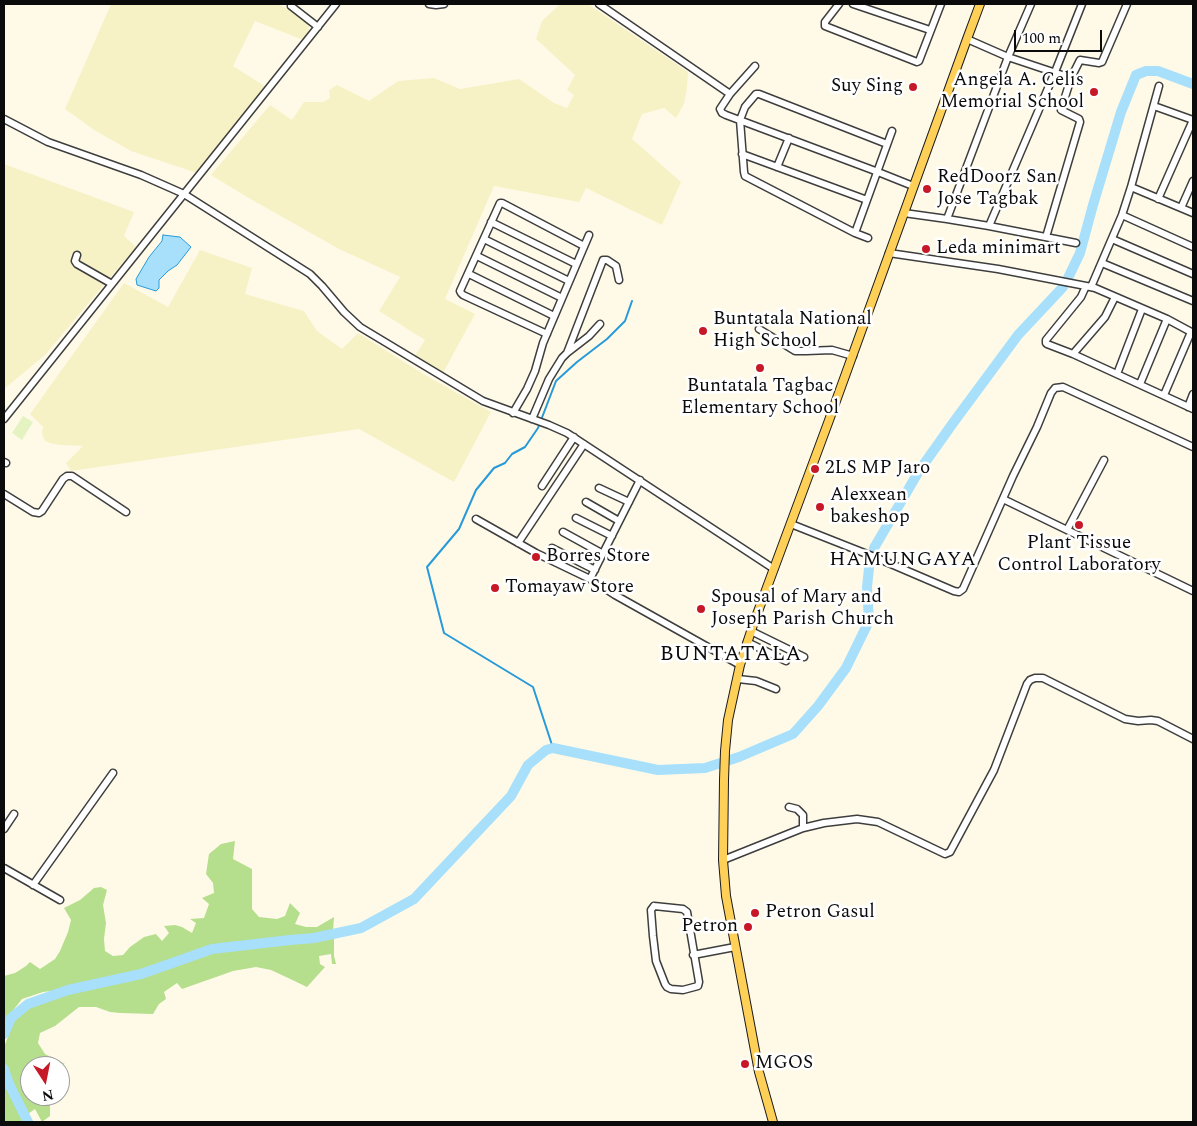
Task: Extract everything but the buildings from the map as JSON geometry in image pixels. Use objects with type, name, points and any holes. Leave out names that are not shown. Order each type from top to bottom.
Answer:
[{"type":"main road","points":[[772,1122],[759,1072],[726,896],[723,860],[725,751],[728,720],[740,665],[751,631],[980,4]]},
{"type":"street","points":[[4,419],[336,4]]},
{"type":"street","points":[[429,4],[444,4]]},
{"type":"street","points":[[599,4],[730,94]]},
{"type":"street","points":[[839,4],[825,22],[825,26],[914,62],[919,61],[941,4]]},
{"type":"street","points":[[853,4],[930,30]]},
{"type":"street","points":[[947,219],[1008,58],[1031,4]]},
{"type":"street","points":[[989,226],[1082,4]]},
{"type":"street","points":[[1046,237],[1080,122],[1079,119],[1061,110],[1071,78],[1080,60],[1102,62],[1127,4]]},
{"type":"street","points":[[291,6],[318,27]]},
{"type":"street","points":[[967,39],[1008,58],[1071,78]]},
{"type":"street","points":[[755,66],[730,94],[720,109],[726,116],[913,186]]},
{"type":"street","points":[[1159,86],[1131,188],[1102,263],[1089,287],[1046,342],[1190,408],[1193,394]]},
{"type":"street","points":[[868,238],[855,234],[745,176],[740,120],[745,106],[756,94],[759,94],[887,144]]},
{"type":"street","points":[[1154,106],[1193,120],[1158,199]]},
{"type":"street","points":[[4,119],[48,142],[184,194],[310,274],[360,327],[484,401],[549,425],[574,438],[774,569]]},
{"type":"street","points":[[855,234],[892,131]]},
{"type":"street","points":[[777,167],[789,138]]},
{"type":"street","points":[[742,154],[867,200]]},
{"type":"street","points":[[1181,208],[1193,181]]},
{"type":"street","points":[[1131,188],[1193,213]]},
{"type":"street","points":[[546,334],[460,291],[498,205],[502,203],[584,246]]},
{"type":"street","points":[[904,214],[989,226],[1076,243]]},
{"type":"street","points":[[1122,215],[1193,247]]},
{"type":"street","points":[[491,222],[576,264]]},
{"type":"street","points":[[513,413],[535,371],[546,334],[589,236]]},
{"type":"street","points":[[484,239],[569,281]]},
{"type":"street","points":[[1112,239],[1193,273]]},
{"type":"street","points":[[889,253],[998,269],[1089,287],[1167,320],[1192,333],[1164,395]]},
{"type":"street","points":[[77,255],[75,261],[77,264],[112,284]]},
{"type":"street","points":[[477,256],[562,298]]},
{"type":"street","points":[[567,353],[603,260],[607,260],[616,266],[619,280]]},
{"type":"street","points":[[1102,263],[1193,301]]},
{"type":"street","points":[[469,274],[554,316]]},
{"type":"street","points":[[1073,354],[1105,317],[1115,297]]},
{"type":"street","points":[[1117,374],[1142,309]]},
{"type":"street","points":[[1140,384],[1167,320]]},
{"type":"street","points":[[534,419],[549,379],[562,358],[589,336],[600,324]]},
{"type":"street","points":[[759,329],[795,351],[832,350],[853,356]]},
{"type":"street","points":[[791,524],[959,592],[963,589],[1020,460],[1055,388],[1063,387],[1193,447]]},
{"type":"street","points":[[542,486],[574,438]]},
{"type":"street","points":[[518,543],[584,444]]},
{"type":"street","points":[[1067,530],[1104,460]]},
{"type":"street","points":[[4,494],[33,512],[38,513],[42,511],[64,479],[67,476],[72,476],[126,512]]},
{"type":"street","points":[[590,579],[640,480]]},
{"type":"street","points":[[599,488],[629,502]]},
{"type":"street","points":[[1003,499],[1193,591]]},
{"type":"street","points":[[586,502],[619,522]]},
{"type":"street","points":[[576,518],[612,536]]},
{"type":"street","points":[[476,519],[518,543],[590,579],[740,665]]},
{"type":"street","points":[[563,532],[603,554]]},
{"type":"street","points":[[552,548],[595,570]]},
{"type":"street","points":[[751,631],[804,657]]},
{"type":"street","points":[[748,642],[786,661]]},
{"type":"street","points":[[738,678],[776,689]]},
{"type":"street","points":[[723,860],[803,828],[824,823],[857,820],[878,822],[945,854],[950,852],[994,770],[1027,684],[1035,678],[1043,678],[1125,719],[1131,721],[1158,721],[1193,739]]},
{"type":"street","points":[[33,885],[113,774]]},
{"type":"street","points":[[789,808],[797,809],[803,814],[803,828]]},
{"type":"street","points":[[4,829],[14,814]]},
{"type":"street","points":[[4,868],[60,900]]},
{"type":"street","points":[[652,906],[685,909],[694,955],[699,982],[698,986],[683,990],[667,988],[656,961],[652,906]]},
{"type":"street","points":[[694,955],[735,947]]},
{"type":"shaded area","points":[[111,4],[278,4],[308,19],[309,32],[303,40],[255,21],[233,66],[266,87],[197,173],[131,151],[94,130],[65,109]]},
{"type":"shaded area","points":[[560,4],[588,4],[688,72],[684,104],[676,118],[664,108],[642,114],[632,139],[681,182],[662,225],[586,188],[579,202],[494,186],[445,299],[475,314],[443,373],[414,357],[425,340],[379,311],[400,277],[339,249],[211,175],[270,105],[292,120],[304,102],[323,102],[330,98],[329,90],[337,85],[369,101],[398,81],[434,78],[460,89],[519,79],[554,103],[567,108],[574,95],[567,90],[575,75],[536,39],[542,21]]},
{"type":"shaded area","points":[[4,164],[134,212],[124,236],[136,247],[45,355],[4,389]]},
{"type":"shaded area","points":[[200,250],[252,268],[245,294],[304,311],[317,331],[342,349],[358,333],[425,375],[491,412],[454,482],[359,429],[71,471],[66,463],[83,446],[53,444],[45,441],[42,434],[43,427],[30,414],[124,283],[168,307]]},
{"type":"green space","points":[[23,416],[33,422],[22,440],[12,433]]},
{"type":"green space","points":[[235,841],[233,859],[252,869],[252,909],[259,917],[277,919],[285,916],[290,903],[300,913],[295,924],[317,927],[334,917],[333,932],[321,936],[212,947],[135,973],[66,989],[43,992],[22,999],[4,1022],[4,976],[15,973],[30,962],[40,969],[55,959],[68,932],[71,920],[64,908],[80,900],[94,888],[101,887],[107,890],[103,905],[106,923],[105,951],[113,956],[123,955],[130,947],[144,937],[156,934],[162,941],[169,933],[164,926],[175,925],[192,933],[196,923],[190,919],[204,918],[209,904],[202,898],[214,893],[213,883],[206,874],[209,854],[221,844]]},
{"type":"green space","points":[[334,936],[336,964],[332,964],[331,954],[319,956],[320,964],[325,967],[307,987],[271,970],[256,967],[233,971],[182,989],[177,983],[164,992],[166,999],[159,1004],[153,1014],[120,1013],[96,1007],[79,1007],[55,1026],[40,1033],[38,1043],[45,1054],[49,1056],[20,1056],[20,1099],[13,1086],[4,1062],[4,1047],[15,1018],[28,1007],[70,993],[150,974],[217,951],[299,942]]},
{"type":"green space","points":[[4,1080],[20,1115],[24,1122],[4,1122]]},
{"type":"green space","points":[[24,1106],[50,1106],[50,1116],[42,1122],[35,1109],[28,1114]]},
{"type":"water","points":[[163,235],[180,237],[191,247],[177,265],[159,280],[159,288],[156,291],[137,285],[136,279],[149,257],[162,241]]},
{"type":"waterway","points":[[1068,278],[1080,253],[1121,112],[1136,75],[1146,71],[1158,71],[1193,84]]},
{"type":"waterway","points":[[874,548],[919,471],[953,423],[1018,335],[1063,287]]},
{"type":"waterway","points":[[553,748],[533,687],[444,633],[427,567],[459,529],[476,490],[494,468],[505,463],[512,454],[525,447],[538,428],[556,381],[607,339],[625,321],[632,301]]},
{"type":"waterway","points":[[4,1034],[11,1018],[28,1004],[68,990],[141,974],[212,949],[314,938],[361,928],[414,899],[511,796],[528,765],[546,750],[553,748],[658,770],[705,768],[739,757],[793,734],[818,706],[846,668],[869,621],[867,587],[870,559]]},
{"type":"waterway","points":[[4,1069],[9,1084],[28,1122]]},
{"type":"place","name":"Suy Sing","points":[[913,87]]},
{"type":"place","name":"Angela A. Celis Memorial School","points":[[1094,92]]},
{"type":"place","name":"RedDoorz San Jose Tagbak","points":[[927,189]]},
{"type":"place","name":"Leda minimart","points":[[926,249]]},
{"type":"place","name":"Buntatala National High School","points":[[703,331]]},
{"type":"place","name":"Buntatala Tagbac Elementary School","points":[[760,368]]},
{"type":"place","name":"2LS MP Jaro","points":[[815,469]]},
{"type":"place","name":"Alexxean bakeshop","points":[[820,507]]},
{"type":"place","name":"Plant Tissue Control Laboratory","points":[[1079,525]]},
{"type":"place","name":"Borres Store","points":[[536,557]]},
{"type":"place","name":"Tomayaw Store","points":[[495,588]]},
{"type":"place","name":"Spousal of Mary and Joseph Parish Church","points":[[701,609]]},
{"type":"place","name":"Petron Gasul","points":[[755,913]]},
{"type":"place","name":"Petron","points":[[748,927]]},
{"type":"place","name":"MGOS","points":[[745,1064]]},
{"type":"district","name":"HAMUNGAYA","points":[[903,561]]},
{"type":"district","name":"BUNTATALA","points":[[731,656]]}]
